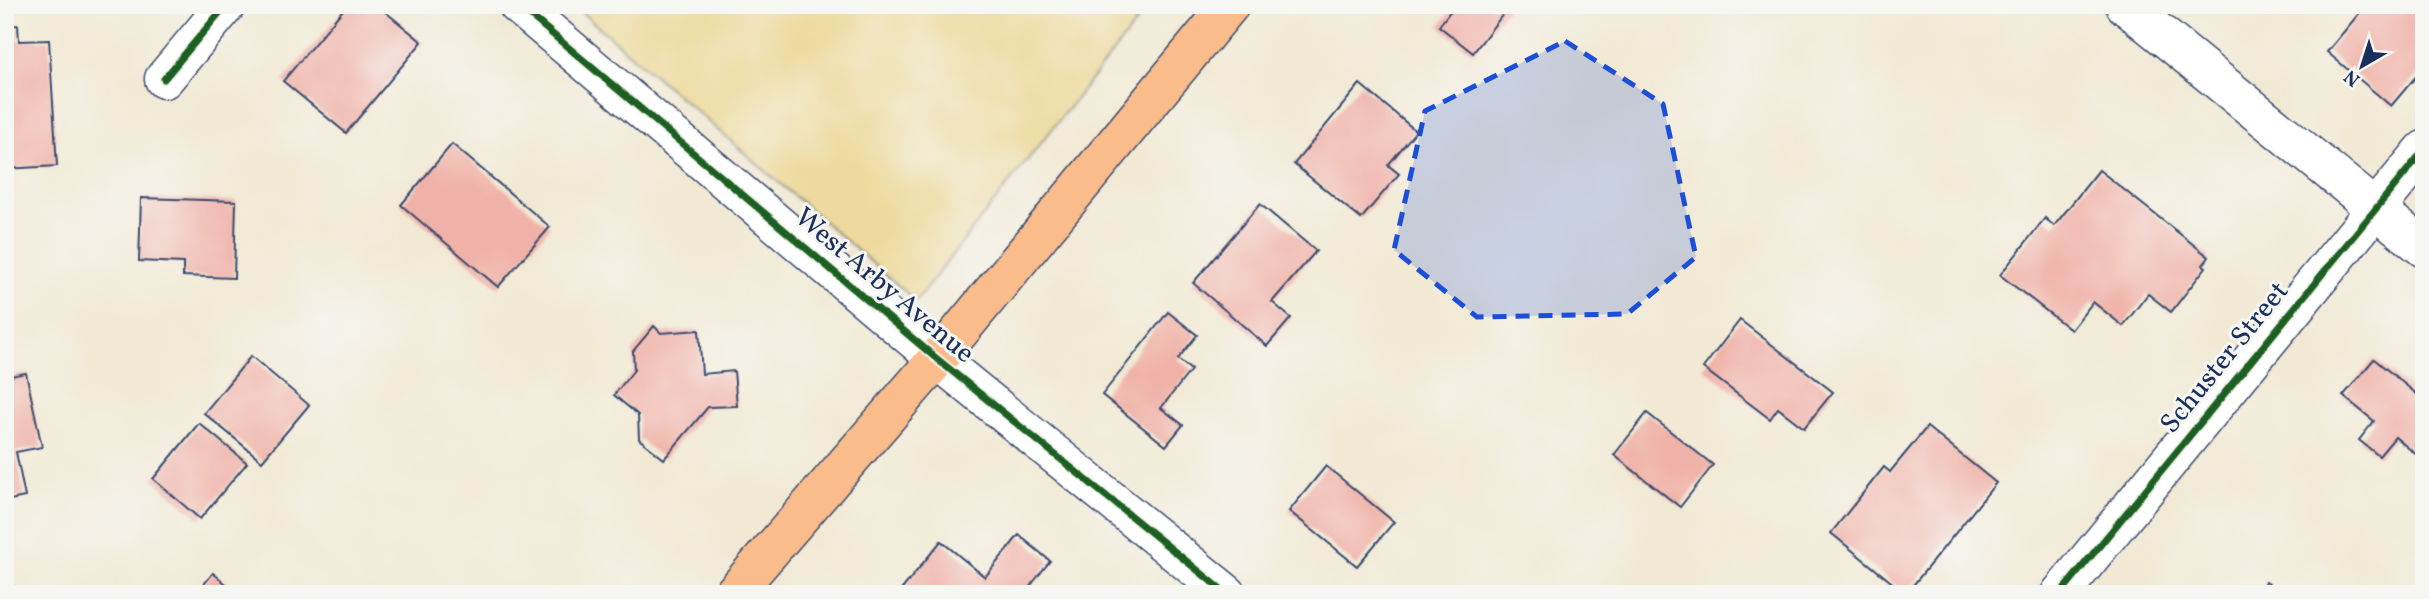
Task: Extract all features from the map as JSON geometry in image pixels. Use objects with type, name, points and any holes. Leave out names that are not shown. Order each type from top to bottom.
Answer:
[{"type":"main road","points":[[733,594],[937,359],[1230,5]]},
{"type":"street","points":[[164,79],[226,5]]},
{"type":"street","name":"West Arby Avenue","points":[[519,5],[937,359],[1227,594]]},
{"type":"street","points":[[2125,5],[2424,248]]},
{"type":"street","name":"Schuster Street","points":[[2060,594],[2424,150]]},
{"type":"highlighted area","points":[[1565,41],[1663,104],[1696,257],[1627,314],[1477,317],[1394,250],[1425,111]]},
{"type":"sand","points":[[573,5],[1150,5],[916,301]]},
{"type":"building","points":[[347,5],[377,5],[422,42],[346,133],[283,81]]},
{"type":"building","points":[[1455,5],[1510,5],[1473,53],[1439,26]]},
{"type":"building","points":[[2366,5],[2402,5],[2407,9],[2410,5],[2424,5],[2424,67],[2391,106],[2327,52]]},
{"type":"building","points":[[18,25],[19,41],[49,40],[57,166],[5,169],[5,26]]},
{"type":"building","points":[[1360,84],[1416,131],[1388,165],[1399,174],[1361,219],[1294,164]]},
{"type":"building","points":[[452,144],[550,227],[498,287],[401,205]]},
{"type":"building","points":[[2099,170],[2209,257],[2203,265],[2206,267],[2171,312],[2148,294],[2123,326],[2093,302],[2071,330],[2000,275],[2045,218],[2054,226]]},
{"type":"building","points":[[141,198],[236,201],[234,278],[183,276],[183,263],[139,261]]},
{"type":"building","points":[[1260,204],[1316,251],[1272,302],[1291,318],[1267,346],[1193,283]]},
{"type":"building","points":[[1168,312],[1197,335],[1178,359],[1191,370],[1161,408],[1183,425],[1166,446],[1102,395]]},
{"type":"building","points":[[1740,320],[1833,392],[1804,428],[1778,408],[1770,419],[1703,368]]},
{"type":"building","points":[[654,326],[661,333],[699,330],[702,374],[734,371],[737,406],[708,407],[664,459],[639,439],[638,415],[614,395],[634,370],[633,351]]},
{"type":"building","points":[[251,356],[309,405],[262,461],[204,413]]},
{"type":"building","points":[[2374,359],[2424,400],[2424,461],[2395,437],[2379,456],[2359,440],[2374,421],[2343,396]]},
{"type":"building","points":[[26,373],[42,447],[16,452],[25,497],[5,501],[5,377]]},
{"type":"building","points":[[1647,413],[1713,465],[1680,507],[1614,455]]},
{"type":"building","points":[[199,423],[247,463],[200,519],[153,479]]},
{"type":"building","points":[[1927,427],[1996,483],[1906,594],[1831,533],[1884,467],[1890,472]]},
{"type":"building","points":[[1326,466],[1394,522],[1357,566],[1289,511]]},
{"type":"building","points":[[1019,535],[1050,561],[1024,594],[898,594],[941,541],[985,577]]},
{"type":"building","points":[[213,573],[238,594],[196,594]]},
{"type":"building","points":[[2266,582],[2282,594],[2257,594]]},
{"type":"cycle path","points":[[164,79],[226,5]]},
{"type":"cycle path","points":[[518,5],[937,359],[1227,594]]},
{"type":"cycle path","points":[[2060,594],[2424,150]]}]
